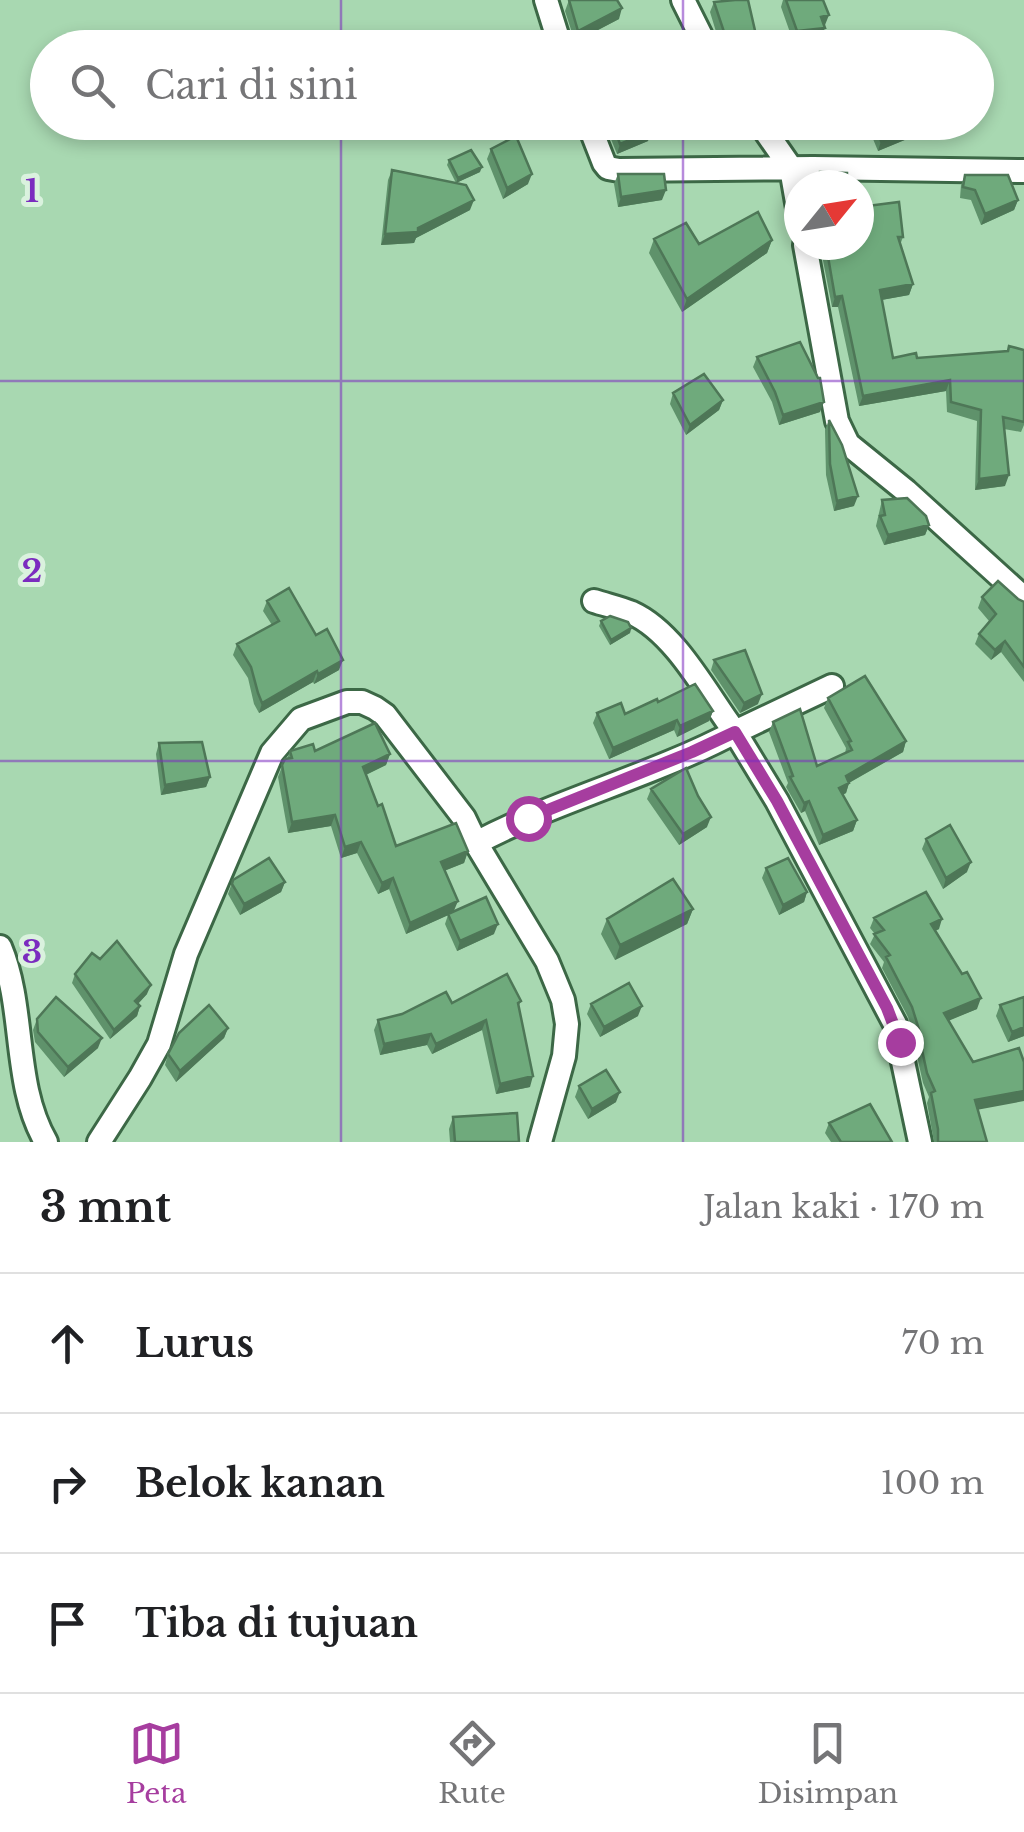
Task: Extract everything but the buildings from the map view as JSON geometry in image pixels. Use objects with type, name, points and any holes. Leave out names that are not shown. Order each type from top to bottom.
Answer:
[{"type":"street","points":[[546,0],[555,30]]},
{"type":"street","points":[[683,0],[698,30]]},
{"type":"street","points":[[594,140],[601,158],[614,170],[1024,172]]},
{"type":"street","points":[[772,140],[791,168]]},
{"type":"street","points":[[808,260],[842,434],[856,452],[906,491],[1024,598]]},
{"type":"street","points":[[594,601],[634,614],[679,653],[735,732],[777,801],[894,1024],[920,1142]]},
{"type":"street","points":[[476,842],[692,752],[832,686]]},
{"type":"street","points":[[99,1142],[159,1044],[186,954],[272,753],[301,719],[347,702],[362,702],[385,716],[451,801],[547,961],[563,1000],[567,1024],[564,1056],[540,1142]]},
{"type":"street","points":[[0,947],[14,988],[31,1108],[46,1142]]},
{"type":"route","points":[[528,818],[735,732],[777,801],[887,1008],[900,1042]]}]
